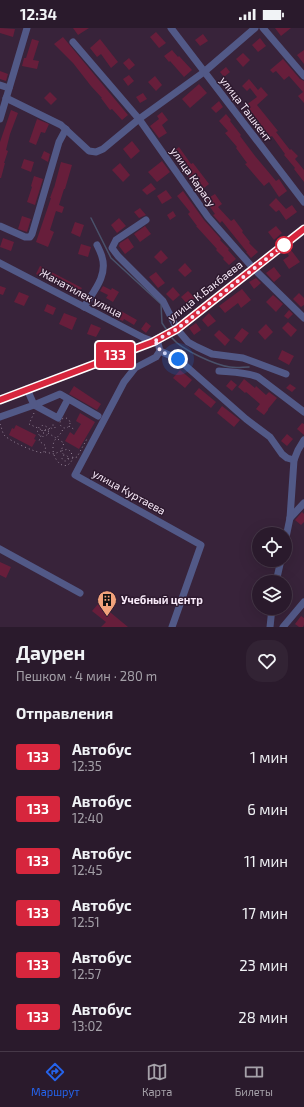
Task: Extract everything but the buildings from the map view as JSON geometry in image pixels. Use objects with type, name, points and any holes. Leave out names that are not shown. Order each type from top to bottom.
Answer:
[{"type":"street","points":[[0,119],[27,28]]},
{"type":"street","name":"улица Ташкент","points":[[171,28],[304,202]]},
{"type":"street","points":[[6,98],[61,125],[89,151],[96,152],[103,149],[139,119],[204,72],[255,28]]},
{"type":"street","points":[[263,28],[304,76]]},
{"type":"street","name":"улица Карасу","points":[[73,42],[139,119],[208,217],[253,268],[304,318]]},
{"type":"street","points":[[0,85],[9,88]]},
{"type":"street","points":[[0,226],[25,238],[30,237],[59,142],[66,129]]},
{"type":"street","points":[[146,220],[116,240],[112,248],[118,256],[163,301],[177,329],[188,342],[212,354],[243,358],[286,374]]},
{"type":"street","name":"улица К.Бакбаева","points":[[0,400],[153,342],[177,329],[304,229]]},
{"type":"street","points":[[84,307],[101,279],[103,270],[103,258],[97,245]]},
{"type":"street","name":"Жанатилек улица","points":[[0,263],[153,342]]},
{"type":"street","points":[[153,342],[158,344],[160,351],[178,359],[246,419],[270,437],[282,454],[287,458],[294,460]]},
{"type":"street","name":"улица Куртаева","points":[[160,351],[156,358],[135,368],[124,382],[76,475],[201,545],[172,627]]},
{"type":"street","points":[[219,371],[252,374],[304,412]]},
{"type":"street","points":[[27,389],[36,406],[58,418],[68,399]]},
{"type":"street","points":[[0,418],[36,406],[60,394],[98,416]]},
{"type":"street","points":[[288,527],[294,460],[304,440]]},
{"type":"street","points":[[290,518],[304,503]]},
{"type":"street","points":[[0,549],[80,593]]},
{"type":"street","points":[[283,627],[304,602]]},
{"type":"street","points":[[270,627],[271,615]]},
{"type":"path","points":[[36,406],[29,424],[42,430],[51,428],[54,429],[55,427],[60,426]]},
{"type":"path","points":[[60,426],[59,422],[61,419],[67,418],[69,421],[69,426]]},
{"type":"path","points":[[0,424],[4,435],[20,445],[38,453],[43,453],[44,451],[54,454],[68,449],[73,458],[69,465],[64,466],[57,461],[54,454],[53,447],[56,438],[63,432],[63,428]]},
{"type":"path","points":[[39,428],[45,426],[48,429]]},
{"type":"path","points":[[63,428],[69,426]]},
{"type":"path","points":[[69,426],[75,430]]},
{"type":"path","points":[[39,428],[38,434],[41,436]]},
{"type":"path","points":[[41,436],[45,437],[48,433],[48,429]]},
{"type":"path","points":[[42,430],[38,441],[46,446],[44,451]]},
{"type":"path","points":[[42,433],[45,433],[45,430]]},
{"type":"path","points":[[48,433],[64,443],[61,451]]},
{"type":"path","points":[[64,460],[66,461],[77,457],[90,434]]},
{"type":"path","points":[[61,451],[68,457],[68,459]]},
{"type":"path","points":[[62,464],[64,460],[62,457],[64,455]]},
{"type":"waterway","points":[[91,218],[111,258],[161,304],[162,323],[166,329]]},
{"type":"waterway","points":[[172,338],[191,352],[216,363],[232,367],[249,367]]},
{"type":"bus line","name":"133","points":[[0,400],[133,348],[153,342],[177,329],[304,229]]},
{"type":"place","name":"Учебный центр","points":[[107,617]]},
{"type":"route","points":[[178,359],[160,351],[158,344],[153,342],[177,329],[284,245]]}]
